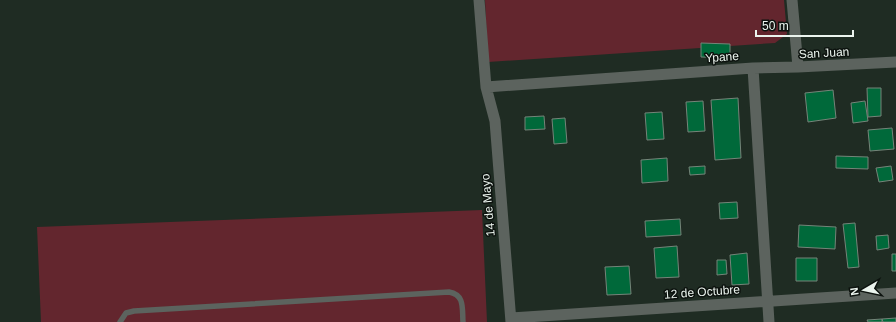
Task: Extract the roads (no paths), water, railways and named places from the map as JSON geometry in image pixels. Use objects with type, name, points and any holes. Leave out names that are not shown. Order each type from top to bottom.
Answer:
[{"type":"street","name":"14 de Mayo","points":[[479,0],[486,87],[495,121],[511,320]]},
{"type":"street","points":[[792,0],[798,67]]},
{"type":"street","name":"San Juan","points":[[753,68],[896,62]]},
{"type":"street","name":"Ypane","points":[[486,87],[753,68],[769,322]]},
{"type":"street","name":"12 de Octubre","points":[[511,320],[767,300],[896,293]]},
{"type":"lane","points":[[120,322],[126,313],[134,311],[449,292],[457,294],[462,300],[463,322]]}]
